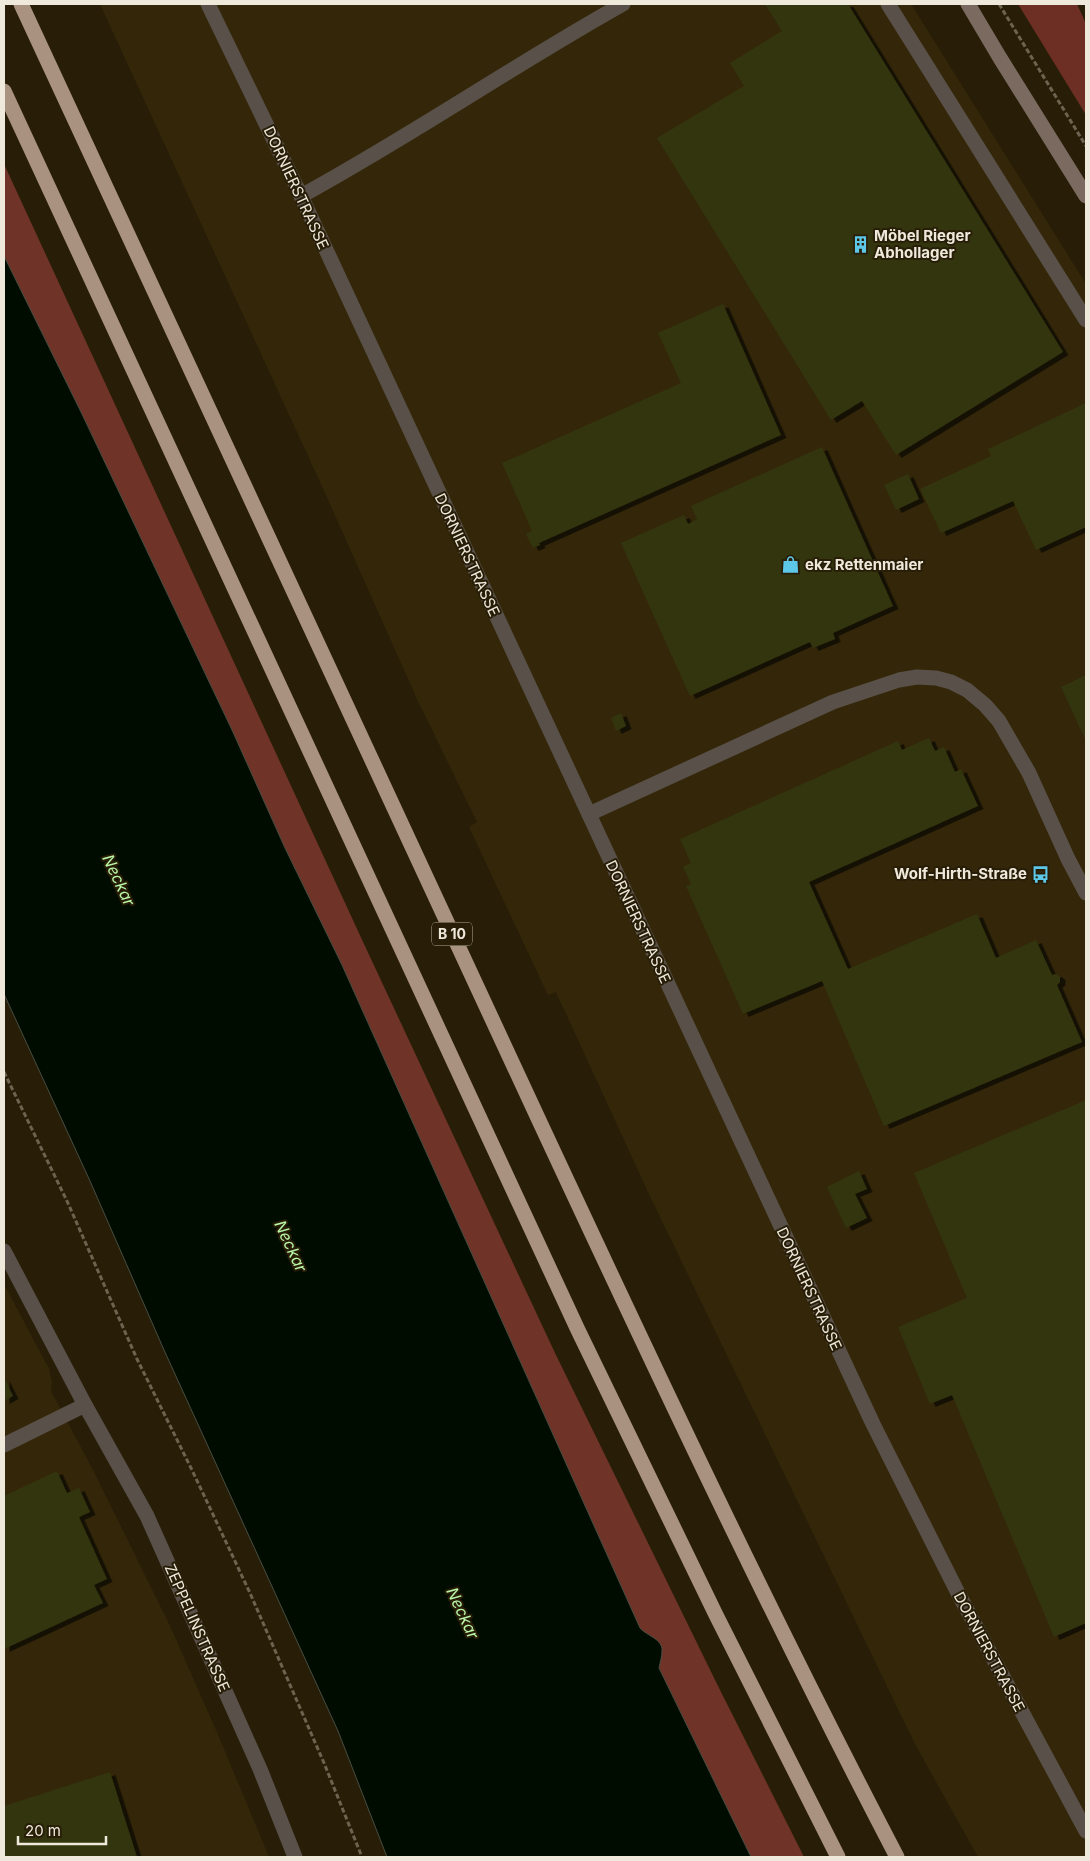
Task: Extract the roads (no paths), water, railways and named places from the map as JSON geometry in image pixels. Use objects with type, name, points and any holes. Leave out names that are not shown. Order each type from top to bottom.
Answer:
[{"type":"highway","name":"B 10","points":[[21,4],[622,1299],[761,1586],[897,1857]]},
{"type":"highway","points":[[4,91],[577,1328],[716,1615],[838,1857]]},
{"type":"main road","points":[[968,4],[1086,196]]},
{"type":"street","name":"DORNIERSTRASSE","points":[[208,4],[301,196],[771,1208],[882,1442],[958,1594],[1086,1831]]},
{"type":"street","points":[[301,196],[349,170],[556,41],[623,4]]},
{"type":"street","points":[[888,4],[1086,320]]},
{"type":"street","points":[[589,814],[833,702],[899,680],[917,677],[936,678],[967,690],[998,720],[1029,773],[1068,859],[1086,893]]},
{"type":"street","name":"ZEPPELINSTRASSE","points":[[4,1251],[146,1516],[248,1743],[295,1857]]},
{"type":"street","points":[[4,1445],[85,1405]]},
{"type":"water","name":"Neckar","points":[[4,256],[81,412],[232,730],[285,848],[342,965],[640,1628],[660,1643],[662,1647],[659,1668],[751,1857],[387,1857],[338,1731],[4,994]]},
{"type":"place","name":"Möbel Rieger Abhollager","points":[[860,245]]},
{"type":"place","name":"ekz Rettenmaier","points":[[791,565]]},
{"type":"place","name":"Wolf-Hirth-Straße","points":[[1041,874]]}]
